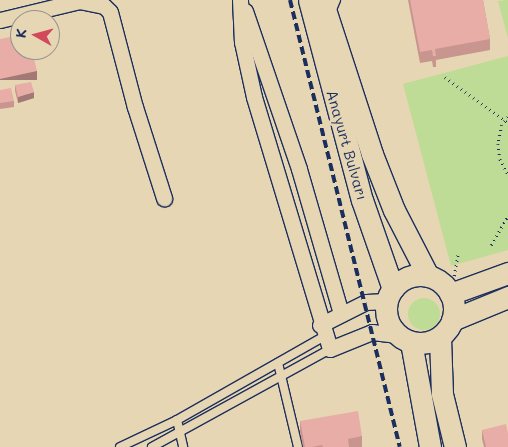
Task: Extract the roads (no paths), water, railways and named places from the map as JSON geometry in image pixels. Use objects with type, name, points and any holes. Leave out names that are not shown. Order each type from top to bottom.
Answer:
[{"type":"main road","name":"Anayurt Bulvarı","points":[[308,0],[362,200],[390,295]]},
{"type":"main road","name":"Anayurt Bulvarı","points":[[328,6],[372,154],[394,210],[428,276]]},
{"type":"main road","points":[[450,294],[508,273]]},
{"type":"main road","points":[[430,447],[404,339],[388,322],[390,295],[410,277],[428,276],[445,286],[454,304],[446,328],[442,394],[455,447]]},
{"type":"main road","points":[[404,339],[427,343],[446,328],[508,297]]},
{"type":"street","points":[[240,0],[299,169],[341,314]]},
{"type":"street","points":[[240,0],[242,42],[254,97],[325,337]]},
{"type":"street","points":[[0,20],[80,1],[105,3],[110,12],[135,107],[164,198]]},
{"type":"street","points":[[325,337],[341,314],[366,302],[390,295]]},
{"type":"street","points":[[325,337],[372,332],[404,339]]},
{"type":"lane","points":[[120,447],[177,420],[325,337]]},
{"type":"lane","points":[[152,447],[282,376],[325,337]]},
{"type":"lane","points":[[278,363],[298,447]]},
{"type":"lane","points":[[177,420],[184,447]]},
{"type":"railway","points":[[290,0],[400,447]]}]
